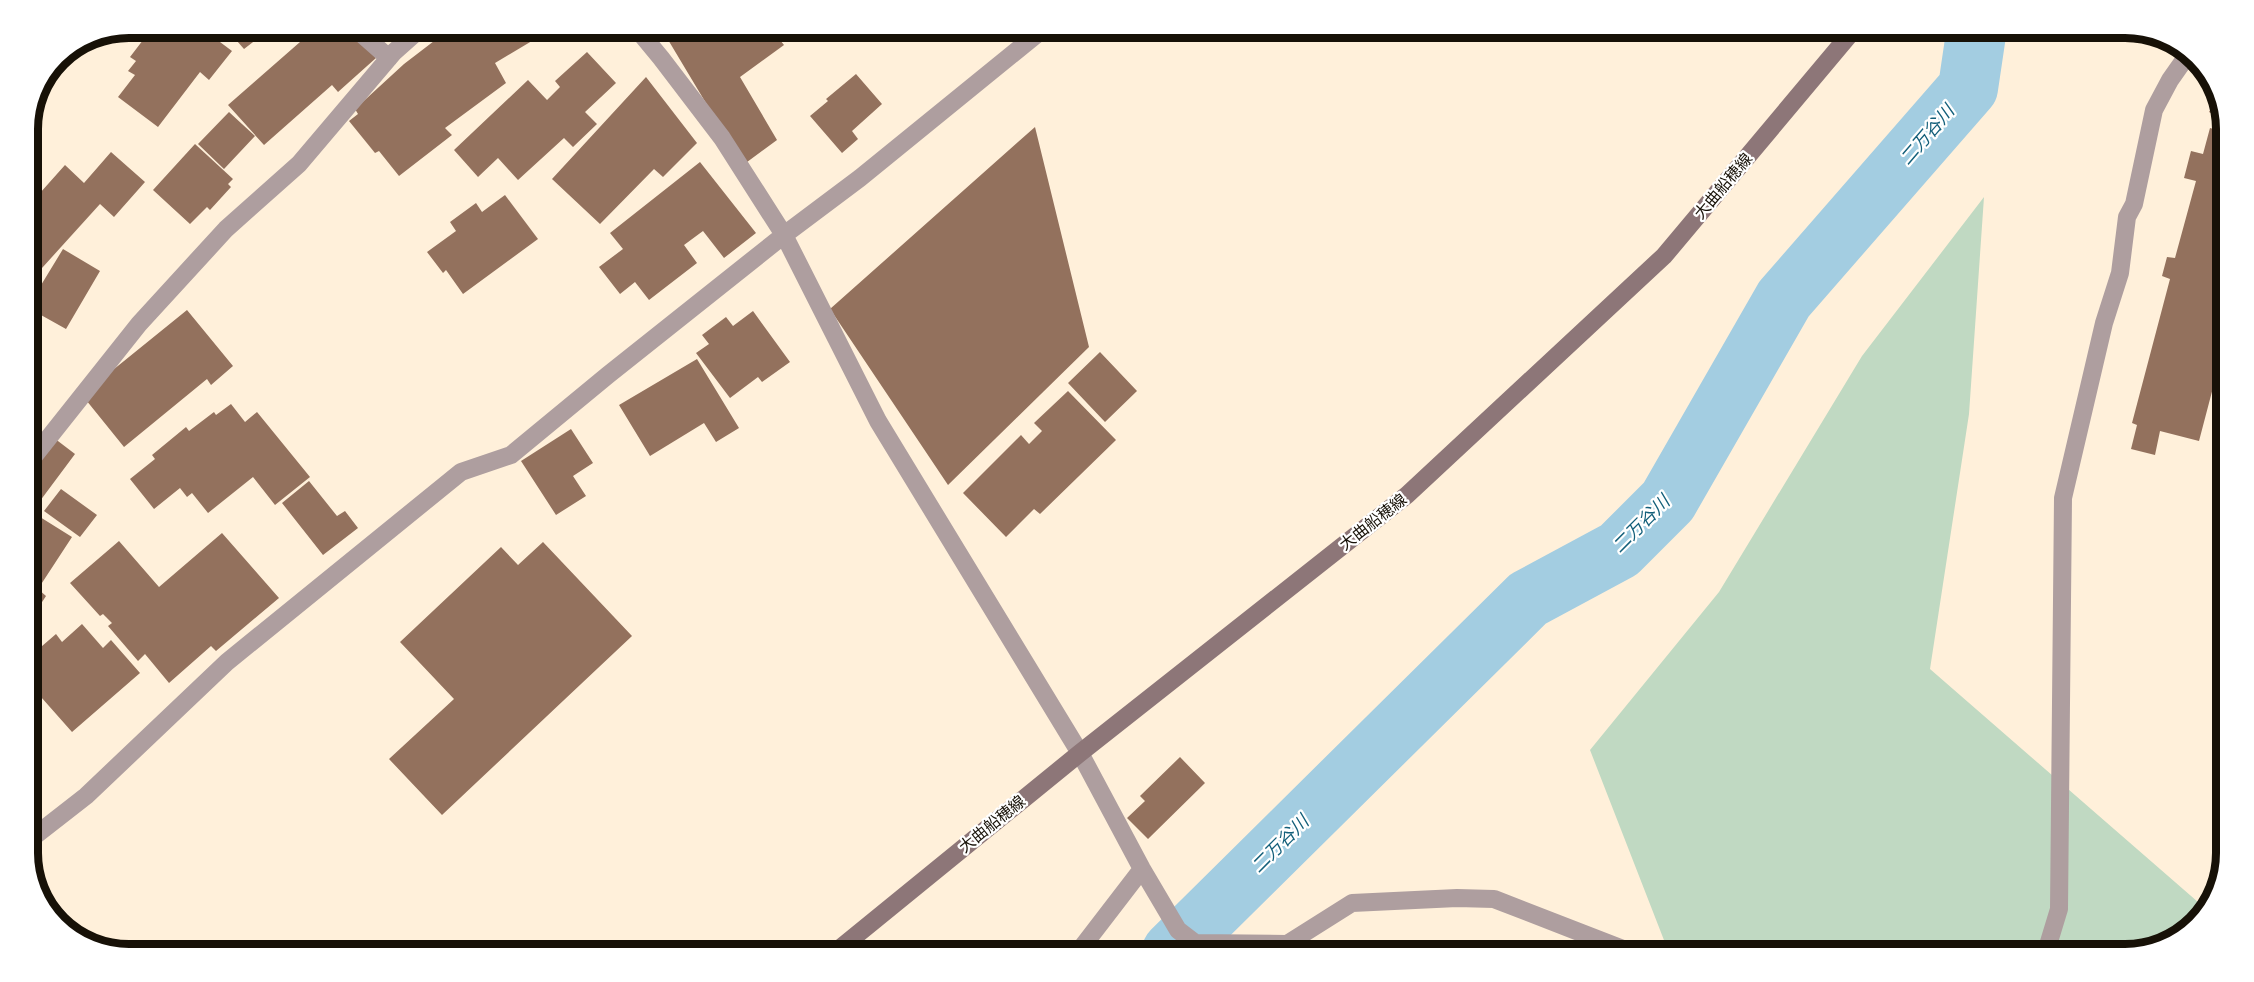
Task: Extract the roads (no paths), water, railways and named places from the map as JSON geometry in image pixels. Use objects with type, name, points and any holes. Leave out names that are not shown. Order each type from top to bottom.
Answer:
[{"type":"main road","name":"大曲船穂線","points":[[845,944],[1080,753],[1407,495],[1664,256],[1847,38]]},
{"type":"street","points":[[366,38],[389,58]]},
{"type":"street","points":[[38,451],[139,324],[226,229],[299,164],[389,58],[410,38]]},
{"type":"street","points":[[644,38],[722,138],[784,235],[878,421],[1080,753],[1142,869],[1188,944]]},
{"type":"street","points":[[38,833],[86,796],[227,662],[461,472],[511,455],[1032,38]]},
{"type":"street","points":[[2048,944],[2059,909],[2063,498],[2104,323],[2120,273],[2127,217],[2134,204],[2154,110],[2185,59]]},
{"type":"street","points":[[1084,944],[1142,869]]},
{"type":"street","points":[[1287,944],[1352,903],[1457,898],[1494,899],[1610,944]]},
{"type":"waterway","name":"二万谷川","points":[[1179,944],[1528,599],[1619,550],[1668,501],[1784,299],[1968,88],[1975,38]]}]
